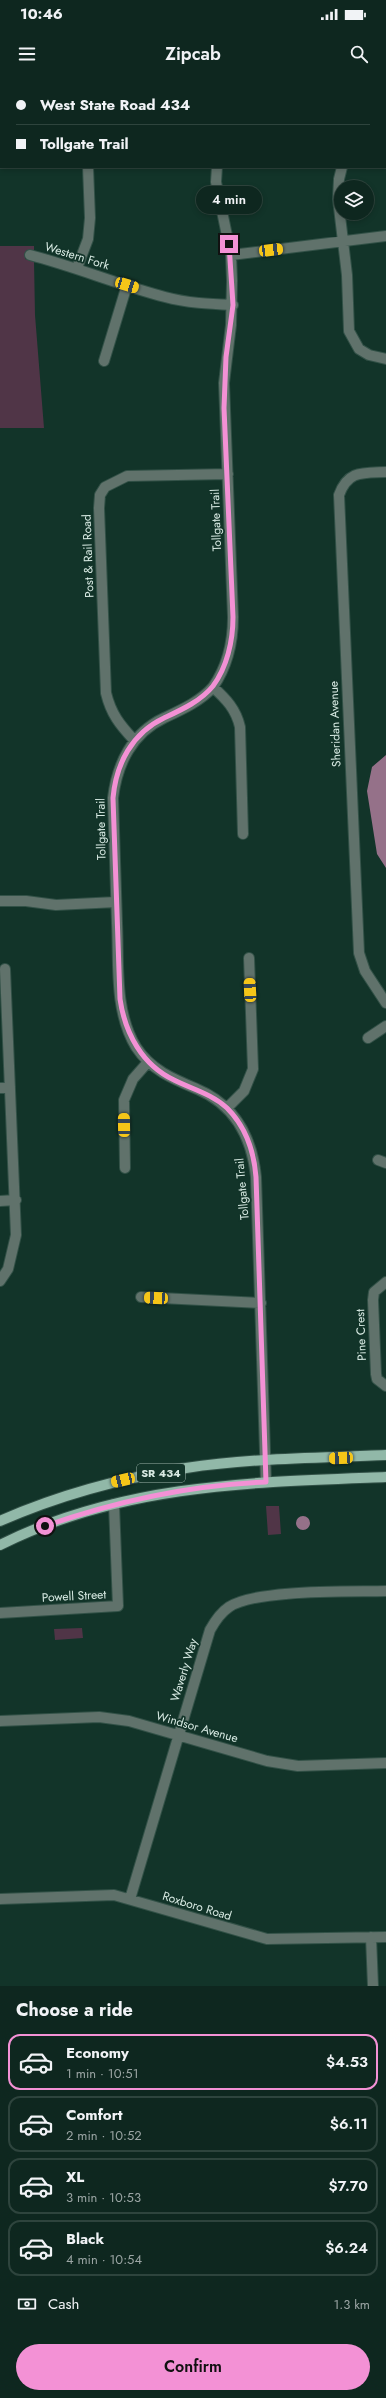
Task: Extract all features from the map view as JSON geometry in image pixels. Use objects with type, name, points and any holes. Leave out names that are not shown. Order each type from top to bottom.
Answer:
[{"type":"main road","name":"SR 434","points":[[0,1521],[60,1498],[119,1481],[186,1468],[265,1461],[386,1456]]},
{"type":"main road","name":"SR 434","points":[[0,1545],[45,1526],[114,1504],[185,1489],[266,1482],[386,1477]]},
{"type":"street","points":[[77,268],[88,232],[88,168]]},
{"type":"street","name":"Tollgate Trail","points":[[217,168],[216,182],[231,255],[233,305],[224,383],[233,629],[228,654],[213,686],[202,696],[162,719],[134,740],[120,764],[114,782],[113,798],[116,902],[122,1012],[136,1047],[148,1062],[172,1079],[198,1089],[227,1108],[236,1119],[249,1141],[255,1165],[261,1303],[266,1482]]},
{"type":"street","points":[[342,168],[339,179],[338,199],[348,292],[349,331],[359,349],[369,354],[386,359]]},
{"type":"street","points":[[231,255],[386,236]]},
{"type":"street","name":"Western Fork","points":[[30,255],[77,268],[166,297],[195,302],[233,305]]},
{"type":"street","points":[[104,361],[127,285]]},
{"type":"street","name":"Sheridan Avenue","points":[[386,472],[360,473],[347,479],[339,495],[359,954],[365,972],[386,1003]]},
{"type":"street","name":"Post & Rail Road","points":[[134,740],[115,720],[109,708],[106,693],[99,508],[100,495],[105,487],[127,476],[228,474]]},
{"type":"street","points":[[213,686],[230,703],[237,715],[240,727],[243,834]]},
{"type":"street","points":[[0,901],[26,901],[56,905],[116,902]]},
{"type":"street","points":[[227,1108],[244,1091],[253,1069],[249,958]]},
{"type":"street","points":[[0,1281],[8,1269],[14,1251],[16,1235],[16,1200],[5,1088],[5,969]]},
{"type":"street","points":[[368,1038],[386,1026]]},
{"type":"street","points":[[125,1168],[124,1100],[133,1079],[148,1062]]},
{"type":"street","points":[[0,1201],[16,1200]]},
{"type":"street","name":"Pine Crest","points":[[383,1283],[374,1292],[373,1300],[376,1374],[384,1385]]},
{"type":"street","points":[[141,1297],[261,1303]]},
{"type":"street","name":"Powell Street","points":[[0,1613],[118,1606],[114,1504]]},
{"type":"street","name":"Waverly Way","points":[[130,1899],[210,1630],[219,1616],[230,1606],[265,1596],[386,1591]]},
{"type":"street","name":"Windsor Avenue","points":[[0,1721],[99,1717],[129,1721],[267,1761],[298,1766],[386,1763]]},
{"type":"street","name":"Roxboro Road","points":[[0,1898],[101,1894],[130,1899],[267,1939],[386,1937]]},
{"type":"street","points":[[371,1937],[373,1986]]},
{"type":"shaded area","points":[[0,246],[34,246],[34,251],[27,250],[25,259],[34,261],[35,315],[44,428],[0,428]]},
{"type":"shaded area","points":[[386,755],[386,868],[377,854],[367,791],[372,767]]},
{"type":"shaded area","points":[[266,1506],[279,1506],[281,1534],[268,1535]]},
{"type":"shaded area","points":[[303,1516],[308,1518],[310,1523],[308,1528],[303,1530],[298,1528],[296,1523],[298,1518]]},
{"type":"shaded area","points":[[82,1628],[83,1638],[55,1640],[54,1629]]},
{"type":"route","points":[[45,1526],[92,1509],[153,1495],[185,1489],[227,1484],[266,1482],[256,1177],[253,1154],[243,1129],[227,1108],[208,1094],[172,1079],[148,1062],[136,1047],[130,1035],[122,1012],[120,999],[113,798],[114,782],[120,764],[134,740],[148,728],[202,696],[213,686],[228,654],[231,642],[233,617],[224,408],[226,357],[233,305],[231,255],[229,244]]}]
